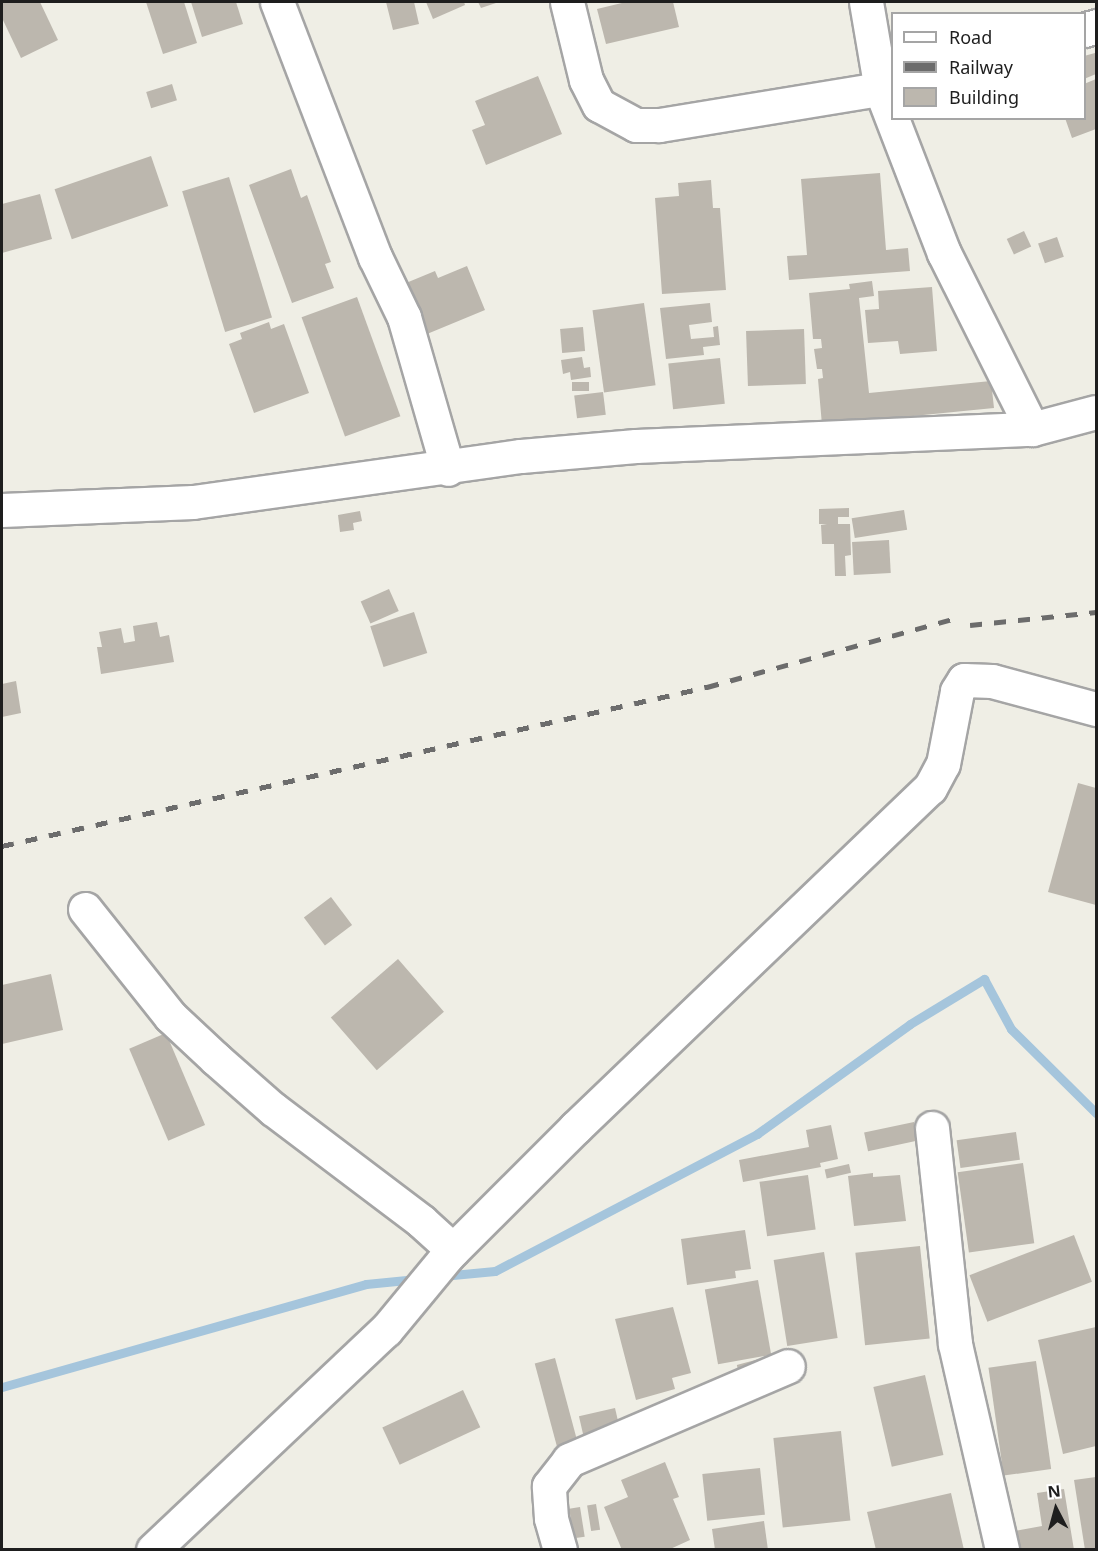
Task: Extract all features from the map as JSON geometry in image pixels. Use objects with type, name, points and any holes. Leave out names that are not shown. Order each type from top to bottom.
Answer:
[{"type":"street","points":[[277,2],[375,257],[404,317],[448,469]]},
{"type":"street","points":[[567,2],[585,81],[600,105],[636,125],[659,125],[887,88],[866,2]]},
{"type":"street","points":[[898,120],[944,253],[1032,429]]},
{"type":"street","points":[[2,510],[193,502],[448,469],[521,456],[636,446],[1032,429],[1096,412]]},
{"type":"street","points":[[153,1550],[386,1330],[450,1252],[930,788],[943,764],[957,691],[964,680],[992,681],[1096,709]]},
{"type":"street","points":[[85,909],[170,1016],[273,1109],[421,1221],[450,1252]]},
{"type":"street","points":[[932,1128],[955,1344],[1002,1550]]},
{"type":"street","points":[[560,1550],[551,1518],[549,1486],[569,1460],[788,1366]]},
{"type":"building","points":[[2,2],[40,2],[58,40],[21,58],[2,18]]},
{"type":"building","points":[[146,2],[184,2],[197,43],[163,54]]},
{"type":"building","points":[[191,2],[236,2],[243,24],[202,37]]},
{"type":"building","points":[[386,2],[414,2],[419,24],[393,30]]},
{"type":"building","points":[[426,2],[464,2],[465,5],[433,19]]},
{"type":"building","points":[[478,2],[499,2],[481,8]]},
{"type":"building","points":[[626,2],[673,2],[679,27],[606,44],[597,9]]},
{"type":"building","points":[[1095,53],[1096,74],[1086,78],[1086,55]]},
{"type":"building","points":[[538,76],[562,134],[486,165],[472,130],[485,125],[475,101]]},
{"type":"building","points":[[1096,79],[1096,129],[1072,138],[1066,120],[1086,120],[1086,83]]},
{"type":"building","points":[[172,84],[177,100],[151,108],[146,92]]},
{"type":"building","points":[[151,156],[168,206],[72,239],[55,189]]},
{"type":"building","points":[[291,169],[301,198],[307,195],[331,262],[325,264],[334,288],[292,303],[249,185]]},
{"type":"building","points":[[880,173],[886,250],[908,248],[910,271],[789,280],[787,256],[807,255],[801,179]]},
{"type":"building","points":[[229,177],[272,318],[225,332],[182,191]]},
{"type":"building","points":[[711,180],[713,208],[720,208],[726,290],[662,294],[655,198],[679,196],[678,183]]},
{"type":"building","points":[[40,194],[52,239],[2,253],[2,204]]},
{"type":"building","points":[[1024,231],[1031,246],[1014,254],[1007,239]]},
{"type":"building","points":[[1057,237],[1064,257],[1045,263],[1038,244]]},
{"type":"building","points":[[467,266],[485,310],[427,334],[406,283],[435,271],[438,278]]},
{"type":"building","points":[[872,281],[874,296],[859,298],[869,393],[991,381],[994,408],[822,425],[818,379],[823,378],[822,369],[817,369],[814,349],[822,348],[821,339],[813,339],[809,293],[850,289],[849,284]]},
{"type":"building","points":[[932,287],[937,351],[900,354],[898,341],[868,343],[865,310],[879,309],[878,291]]},
{"type":"building","points":[[357,297],[400,416],[345,437],[302,317]]},
{"type":"building","points":[[644,303],[656,385],[604,392],[593,310]]},
{"type":"building","points":[[710,303],[712,322],[689,325],[691,339],[714,337],[713,327],[718,326],[720,345],[703,347],[704,355],[666,359],[660,308]]},
{"type":"building","points":[[269,322],[271,329],[284,324],[309,393],[254,413],[229,344],[242,339],[240,333]]},
{"type":"building","points":[[583,327],[585,351],[562,353],[560,329]]},
{"type":"building","points":[[804,329],[806,384],[748,386],[746,331]]},
{"type":"building","points":[[582,357],[584,368],[590,367],[591,377],[571,380],[570,372],[563,374],[561,360]]},
{"type":"building","points":[[720,358],[725,404],[673,409],[668,363]]},
{"type":"building","points":[[572,382],[589,382],[589,391],[572,391]]},
{"type":"building","points":[[603,392],[606,415],[577,418],[574,396]]},
{"type":"building","points":[[849,508],[849,517],[838,517],[838,524],[850,524],[851,555],[845,556],[846,576],[835,576],[834,544],[822,544],[821,525],[827,524],[819,524],[819,509]]},
{"type":"building","points":[[904,510],[907,530],[855,538],[852,518]]},
{"type":"building","points":[[360,511],[362,521],[353,523],[354,530],[340,532],[338,515]]},
{"type":"building","points":[[889,540],[891,573],[854,575],[852,542]]},
{"type":"building","points":[[389,589],[399,611],[370,624],[361,602]]},
{"type":"building","points":[[414,612],[427,653],[384,667],[370,626]]},
{"type":"building","points":[[157,622],[160,637],[169,635],[174,662],[101,674],[97,647],[102,647],[99,632],[121,628],[124,643],[135,641],[133,626]]},
{"type":"building","points":[[16,681],[21,713],[2,717],[2,684]]},
{"type":"building","points":[[1078,783],[1096,788],[1096,905],[1048,892]]},
{"type":"building","points":[[331,897],[352,925],[325,945],[304,917]]},
{"type":"building","points":[[398,959],[444,1012],[377,1070],[331,1017]]},
{"type":"building","points":[[51,974],[63,1030],[2,1044],[2,985]]},
{"type":"building","points":[[166,1033],[205,1125],[168,1141],[129,1049]]},
{"type":"building","points":[[914,1122],[918,1141],[868,1151],[864,1133]]},
{"type":"building","points":[[831,1125],[838,1159],[820,1163],[821,1167],[743,1182],[739,1160],[809,1147],[806,1130]]},
{"type":"building","points":[[1016,1132],[1020,1160],[960,1168],[957,1140]]},
{"type":"building","points":[[1023,1163],[1034,1243],[969,1252],[958,1172]]},
{"type":"building","points":[[849,1164],[851,1173],[827,1178],[825,1170]]},
{"type":"building","points":[[873,1173],[873,1177],[900,1175],[906,1221],[854,1226],[848,1176]]},
{"type":"building","points":[[808,1175],[816,1229],[767,1236],[759,1182]]},
{"type":"building","points":[[745,1230],[751,1269],[735,1271],[736,1278],[687,1285],[681,1239]]},
{"type":"building","points":[[1074,1235],[1092,1282],[987,1322],[969,1275]]},
{"type":"building","points":[[920,1246],[930,1338],[865,1345],[855,1253]]},
{"type":"building","points":[[824,1252],[838,1338],[787,1346],[774,1260]]},
{"type":"building","points":[[758,1280],[771,1355],[718,1364],[705,1289]]},
{"type":"building","points":[[673,1307],[691,1373],[672,1378],[675,1389],[636,1400],[615,1319]]},
{"type":"building","points":[[1096,1327],[1096,1446],[1063,1454],[1038,1340]]},
{"type":"building","points":[[555,1358],[578,1443],[557,1448],[535,1363]]},
{"type":"building","points":[[759,1359],[763,1374],[741,1380],[737,1365]]},
{"type":"building","points":[[1036,1361],[1051,1469],[1004,1476],[988,1368]]},
{"type":"building","points":[[925,1375],[943,1455],[892,1467],[873,1387]]},
{"type":"building","points":[[463,1390],[480,1427],[400,1465],[382,1428]]},
{"type":"building","points":[[615,1408],[621,1433],[585,1442],[579,1416]]},
{"type":"building","points":[[841,1431],[850,1521],[783,1528],[773,1438]]},
{"type":"building","points":[[665,1462],[679,1497],[673,1499],[690,1540],[668,1550],[622,1550],[604,1507],[628,1497],[621,1480]]},
{"type":"building","points":[[760,1468],[765,1515],[707,1521],[702,1474]]},
{"type":"building","points":[[1096,1477],[1096,1550],[1085,1550],[1074,1480]]},
{"type":"building","points":[[1064,1489],[1074,1550],[1018,1550],[1015,1531],[1042,1526],[1037,1493]]},
{"type":"building","points":[[951,1493],[964,1550],[876,1550],[867,1512]]},
{"type":"building","points":[[596,1504],[600,1530],[591,1531],[587,1505]]},
{"type":"building","points":[[580,1507],[585,1537],[574,1538],[569,1509]]},
{"type":"building","points":[[764,1521],[768,1550],[715,1550],[712,1529]]},
{"type":"waterway","points":[[442,1276],[495,1271],[757,1134],[910,1024],[984,979],[1011,1029],[1096,1113]]},
{"type":"waterway","points":[[2,1387],[366,1284],[417,1279]]},
{"type":"railway","points":[[970,625],[1096,612]]},
{"type":"railway","points":[[2,846],[707,687],[956,618]]}]
